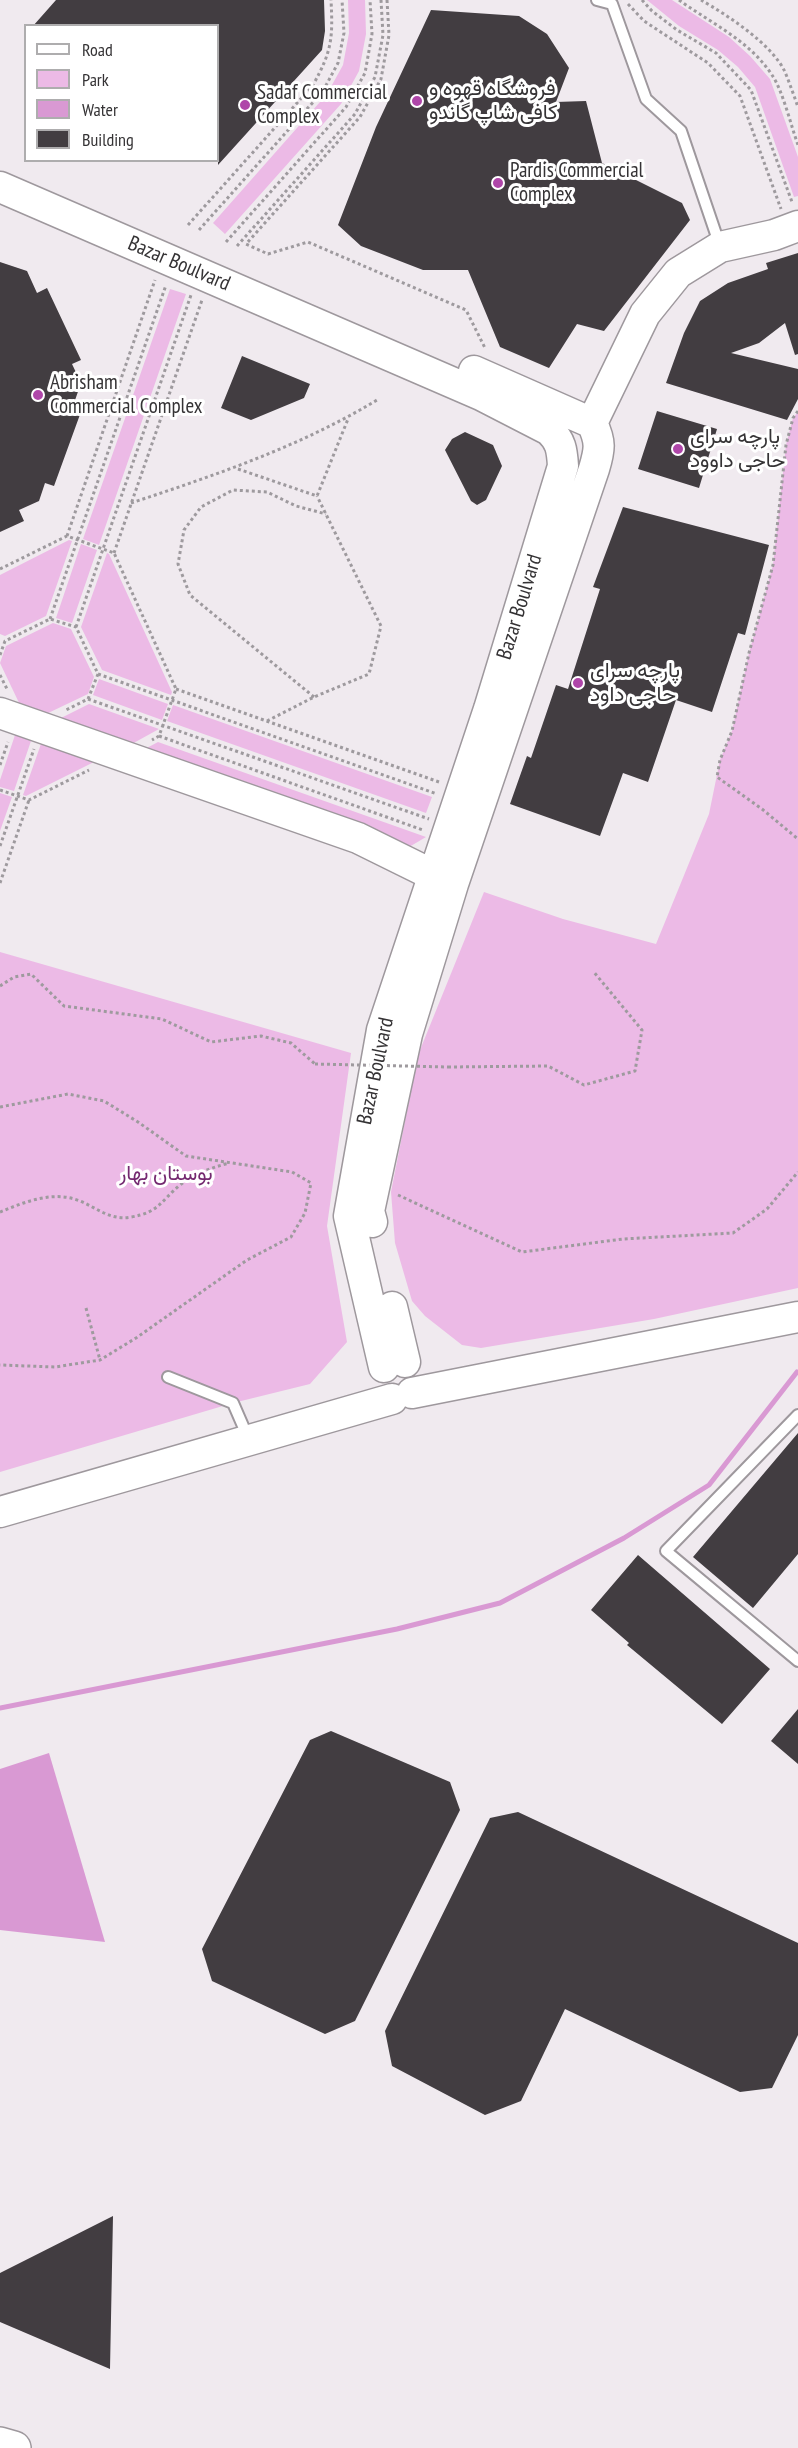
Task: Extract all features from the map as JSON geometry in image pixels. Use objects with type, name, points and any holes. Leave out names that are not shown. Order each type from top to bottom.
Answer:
[{"type":"highway","points":[[0,2444],[14,2448]]},
{"type":"street","name":"Bazar Boulvard","points":[[0,165],[592,423]]},
{"type":"street","name":"Bazar Boulvard","points":[[0,187],[481,395],[549,430],[556,436],[562,447],[563,466],[489,709],[382,1030],[349,1216],[398,1380]]},
{"type":"street","points":[[398,1380],[369,1211],[407,1034],[440,927],[594,469],[599,450],[599,438],[592,423],[645,314],[678,273],[720,247],[774,235],[792,216]]},
{"type":"street","points":[[5,726],[358,838],[435,876]]},
{"type":"street","points":[[0,1497],[398,1380],[798,1302]]},
{"type":"street","points":[[0,1512],[398,1380],[798,1317]]},
{"type":"lane","points":[[597,0],[612,4],[646,99],[681,130],[720,247]]},
{"type":"lane","points":[[168,1377],[233,1403],[243,1426]]},
{"type":"lane","points":[[798,1414],[666,1551],[798,1660]]},
{"type":"path","points":[[188,225],[313,85],[327,60],[332,32],[331,0]]},
{"type":"path","points":[[199,230],[323,91],[338,63],[344,33],[342,0]]},
{"type":"path","points":[[226,242],[346,107],[365,73],[372,34],[370,0]]},
{"type":"path","points":[[237,246],[355,114],[375,76],[383,35],[381,0]]},
{"type":"path","points":[[387,0],[389,35],[381,79],[360,117],[246,244],[268,254],[308,242],[445,300],[466,310],[484,347],[492,351]]},
{"type":"path","points":[[624,0],[644,21],[708,63],[740,96],[792,216]]},
{"type":"path","points":[[642,0],[652,12],[677,30],[716,53],[751,90],[792,216]]},
{"type":"path","points":[[679,0],[731,33],[773,76],[798,145]]},
{"type":"path","points":[[702,0],[739,23],[762,44],[784,70],[798,108]]},
{"type":"path","points":[[0,569],[66,536],[157,276]]},
{"type":"path","points":[[51,620],[168,280]]},
{"type":"path","points":[[192,291],[76,627],[98,674],[438,794]]},
{"type":"path","points":[[151,740],[159,736],[176,689],[114,553],[203,296]]},
{"type":"path","points":[[131,503],[236,468],[349,417],[377,400]]},
{"type":"path","points":[[798,411],[793,418],[786,445],[773,565],[749,653],[732,731],[720,760],[717,777],[762,808],[798,839]]},
{"type":"path","points":[[317,496],[349,417]]},
{"type":"path","points":[[236,468],[317,496],[381,626],[369,674],[314,697],[267,721]]},
{"type":"path","points":[[314,697],[190,595],[178,564],[184,530],[201,507],[233,490],[267,492],[296,506],[326,514]]},
{"type":"path","points":[[66,536],[114,553]]},
{"type":"path","points":[[0,655],[6,641],[51,620],[76,627]]},
{"type":"path","points":[[0,639],[6,641]]},
{"type":"path","points":[[58,713],[88,699],[98,674]]},
{"type":"path","points":[[176,689],[442,783]]},
{"type":"path","points":[[88,699],[438,823]]},
{"type":"path","points":[[0,765],[5,726]]},
{"type":"path","points":[[159,736],[425,831]]},
{"type":"path","points":[[0,846],[34,748]]},
{"type":"path","points":[[0,883],[29,800],[96,767]]},
{"type":"path","points":[[0,790],[29,800]]},
{"type":"path","points":[[0,986],[14,977],[30,974],[64,1006],[162,1019],[212,1042],[261,1036],[291,1043],[315,1064],[448,1067],[548,1066],[584,1085],[635,1071],[642,1030],[593,972]]},
{"type":"path","points":[[0,1107],[68,1094],[104,1101],[186,1156],[292,1172],[311,1183],[305,1213],[291,1237],[247,1260],[136,1338],[100,1360],[55,1367],[0,1365]]},
{"type":"path","points":[[0,1212],[28,1200],[53,1197],[78,1200],[110,1216],[130,1218],[156,1209],[180,1185],[203,1170],[231,1162]]},
{"type":"path","points":[[391,1192],[522,1252],[623,1239],[733,1233],[767,1209],[798,1172]]},
{"type":"path","points":[[86,1308],[100,1360]]},
{"type":"green space","points":[[348,0],[365,0],[366,34],[359,71],[341,104],[225,234],[213,223],[327,94],[343,65],[349,33]]},
{"type":"green space","points":[[647,0],[672,0],[729,37],[770,79],[798,157],[798,196],[794,197],[755,87],[738,67],[718,50],[679,26]]},
{"type":"green space","points":[[170,289],[186,294],[99,545],[83,539]]},
{"type":"green space","points":[[798,412],[798,1288],[654,1319],[481,1348],[462,1345],[425,1316],[412,1301],[395,1243],[391,1192],[418,1055],[484,892],[563,919],[656,944],[709,814],[720,760],[732,731],[749,653],[773,565],[786,445],[793,418]]},
{"type":"green space","points":[[69,540],[72,541],[46,616],[5,636],[0,634],[0,575]]},
{"type":"green space","points":[[81,544],[97,550],[72,623],[56,618]]},
{"type":"green space","points":[[107,553],[172,692],[171,695],[102,670],[81,627]]},
{"type":"green space","points":[[53,623],[71,629],[94,677],[88,694],[44,715],[21,707],[0,663],[6,646]]},
{"type":"green space","points":[[99,679],[168,704],[162,720],[93,695]]},
{"type":"green space","points":[[89,704],[159,729],[130,745],[57,720]]},
{"type":"green space","points":[[173,705],[432,797],[426,813],[167,721]]},
{"type":"green space","points":[[16,732],[32,738],[14,791],[0,787],[0,780]]},
{"type":"green space","points":[[42,741],[98,760],[26,796],[23,795]]},
{"type":"green space","points":[[158,742],[426,837],[404,850],[143,750]]},
{"type":"green space","points":[[0,793],[12,797],[0,831]]},
{"type":"green space","name":"بوستان بهار","points":[[0,952],[351,1053],[327,1226],[347,1342],[310,1384],[233,1403],[0,1472]]},
{"type":"water","points":[[49,1753],[105,1942],[0,1930],[0,1769]]},
{"type":"building","name":"Sadaf Commercial Complex","points":[[56,0],[324,0],[325,31],[322,50],[218,165],[219,24],[35,24]]},
{"type":"building","name":"Pardis Commercial Complex","points":[[431,10],[519,16],[547,34],[569,68],[556,102],[586,101],[602,163],[682,203],[690,220],[604,331],[577,324],[549,368],[500,347],[468,270],[423,270],[361,246],[338,225],[376,127]]},
{"type":"building","points":[[798,253],[798,354],[795,355],[785,323],[759,343],[731,353],[798,369],[798,399],[787,420],[666,383],[684,333],[700,301],[728,283],[768,269],[766,263]]},
{"type":"building","name":"Abrisham Commercial Complex","points":[[0,262],[27,271],[37,293],[47,288],[81,360],[72,364],[81,383],[73,406],[82,409],[54,486],[45,483],[39,501],[19,510],[24,521],[0,532]]},
{"type":"building","points":[[242,356],[310,384],[304,398],[251,420],[221,408]]},
{"type":"building","name":"پارچه سرای حاجی داوود","points":[[657,411],[717,429],[699,488],[638,469]]},
{"type":"building","points":[[465,432],[493,445],[502,466],[486,500],[477,505],[471,501],[445,450],[452,439]]},
{"type":"building","points":[[623,507],[769,545],[745,635],[738,633],[712,712],[676,700],[648,782],[623,773],[600,836],[510,804],[527,756],[531,758],[556,685],[568,689],[600,589],[593,587]]},
{"type":"building","points":[[798,1433],[798,1554],[753,1608],[693,1557]]},
{"type":"building","points":[[638,1555],[770,1669],[722,1724],[627,1645],[629,1643],[591,1610]]},
{"type":"building","points":[[798,1709],[798,1764],[771,1741]]},
{"type":"building","points":[[331,1731],[450,1782],[460,1810],[355,2021],[325,2034],[212,1981],[202,1949],[310,1740]]},
{"type":"building","points":[[518,1812],[798,1943],[798,2035],[772,2088],[740,2092],[565,2009],[521,2101],[485,2115],[392,2066],[385,2031],[490,1818]]},
{"type":"building","points":[[113,2216],[110,2369],[0,2322],[0,2273]]},
{"type":"waterway","points":[[0,1708],[397,1629],[500,1603],[624,1538],[709,1485],[797,1372]]},
{"type":"place","name":"فروشگاه قهوه و کافی شاپ گاندو","points":[[417,101]]},
{"type":"place","name":"Sadaf Commercial Complex","points":[[245,105]]},
{"type":"place","name":"Pardis Commercial Complex","points":[[498,183]]},
{"type":"place","name":"Abrisham Commercial Complex","points":[[38,395]]},
{"type":"place","name":"پارچه سرای حاجی داوود","points":[[678,449]]},
{"type":"place","name":"پارچه سرای حاجی داود","points":[[578,683]]}]
